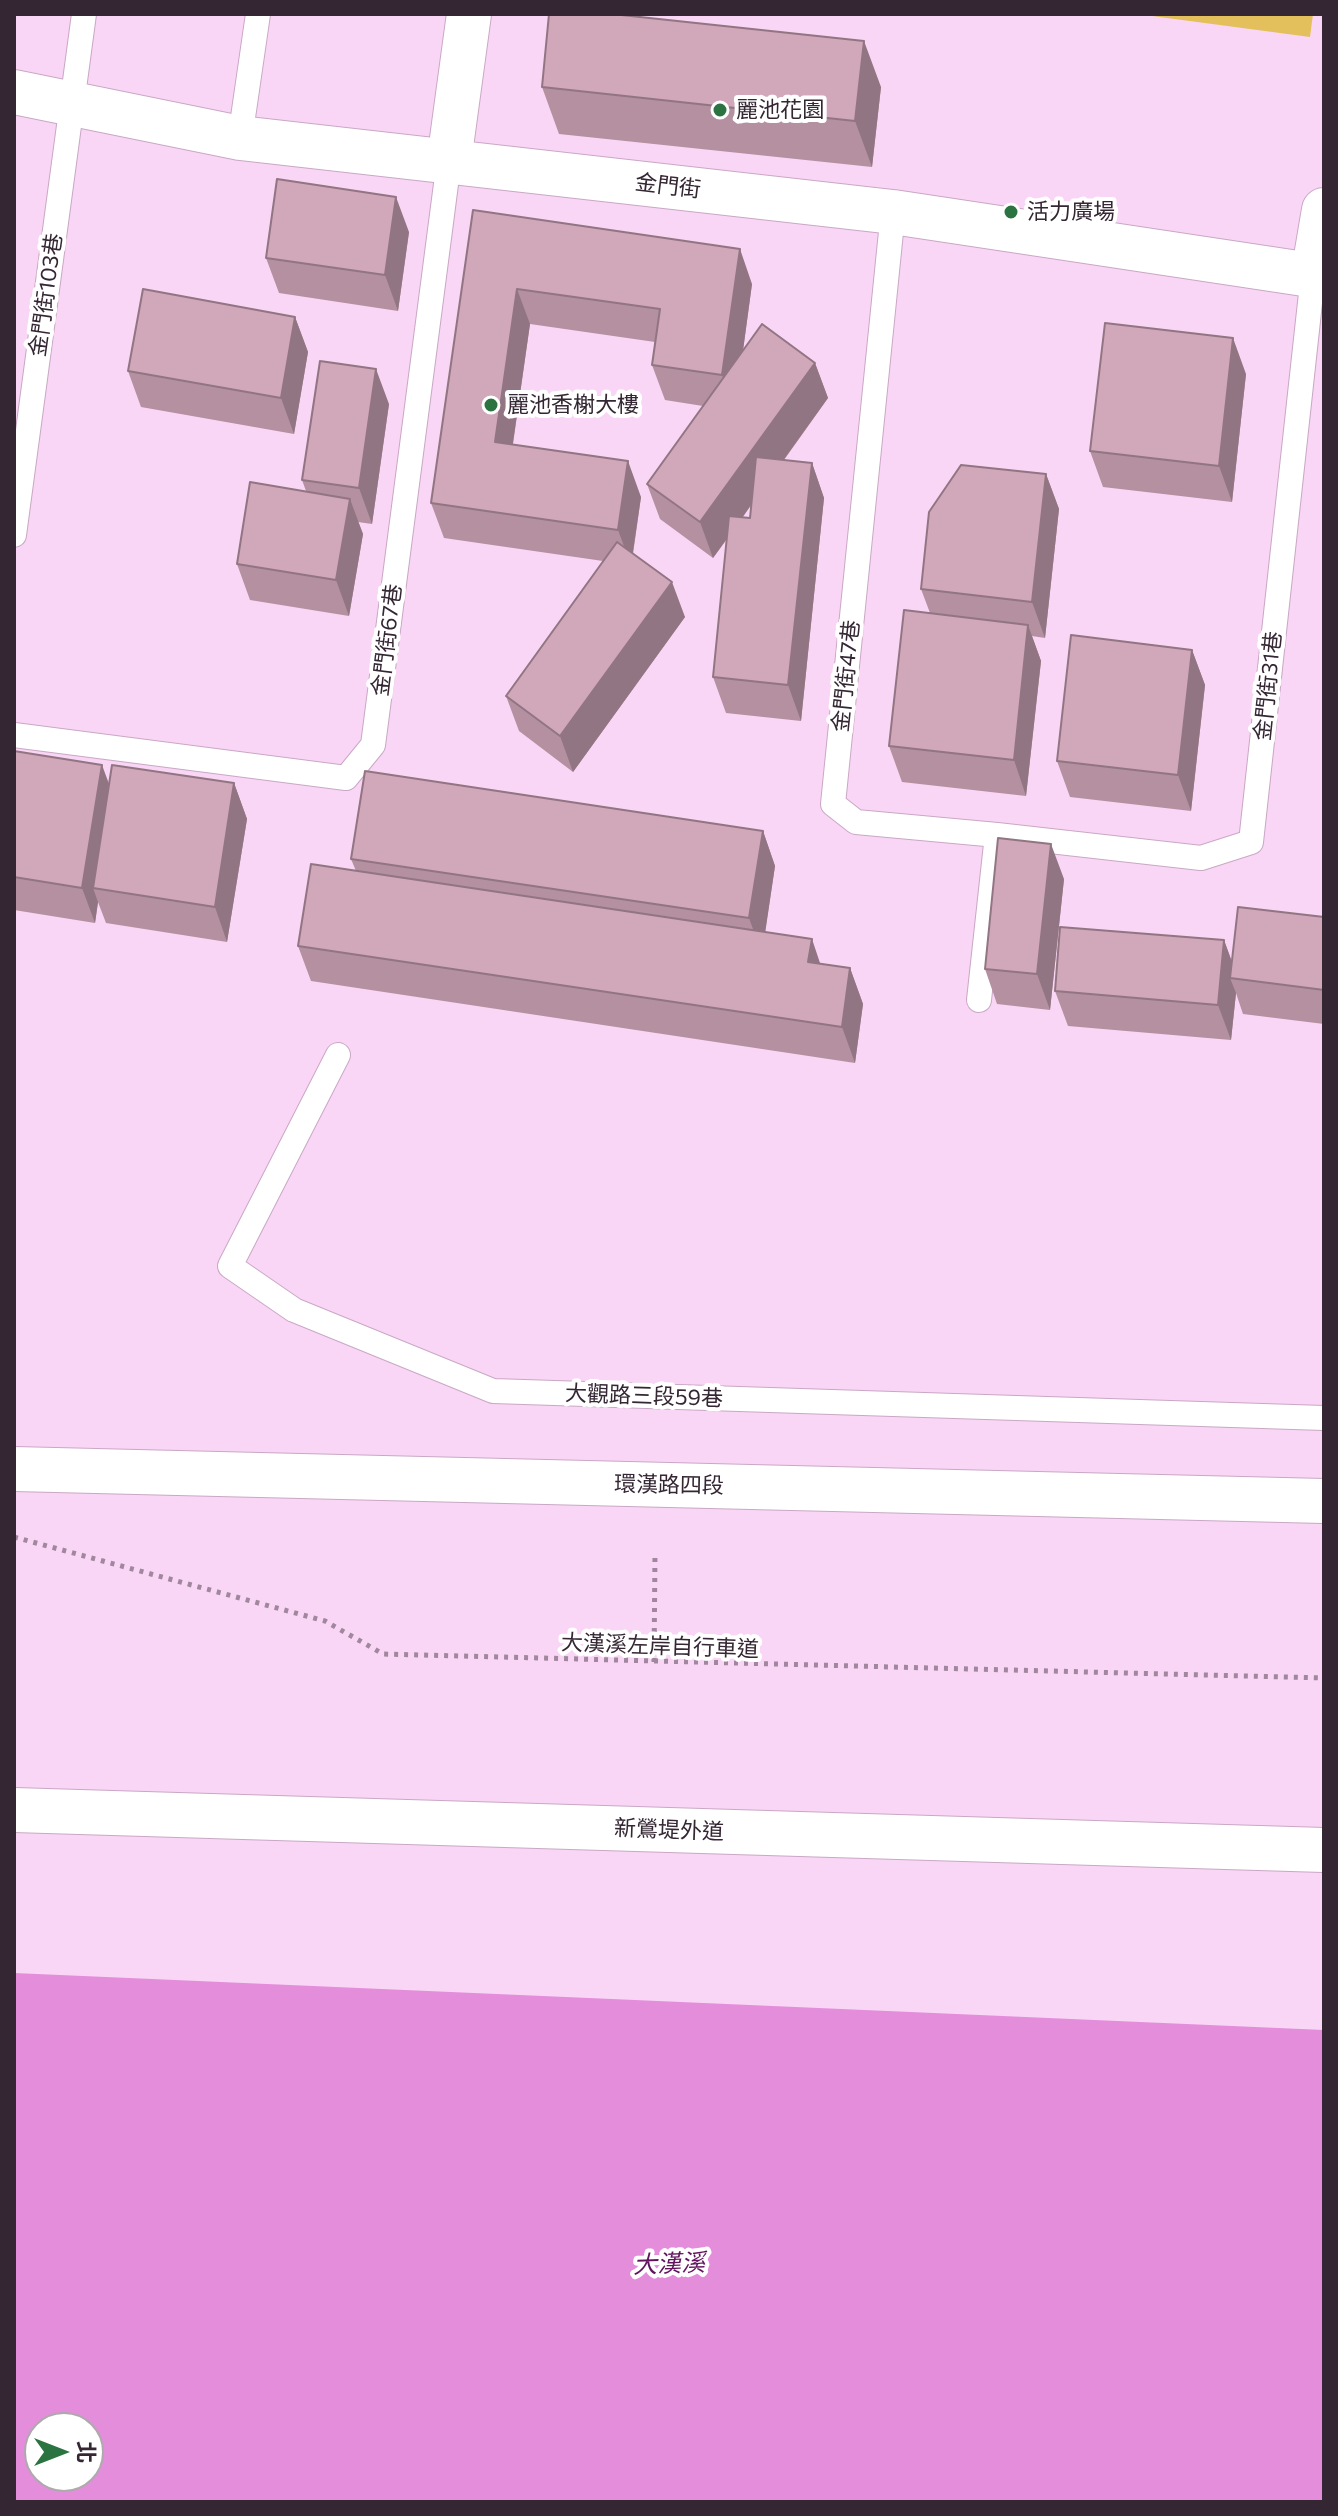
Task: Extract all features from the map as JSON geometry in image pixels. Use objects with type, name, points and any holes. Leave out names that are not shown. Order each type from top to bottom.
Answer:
[{"type":"street","points":[[449,161],[469,14]]},
{"type":"street","name":"金門街","points":[[14,92],[240,138],[893,212],[1318,276]]},
{"type":"street","points":[[1318,276],[1324,210]]},
{"type":"street","name":"環漢路四段","points":[[14,1469],[1324,1501]]},
{"type":"street","name":"新鶯堤外道","points":[[28,1810],[1324,1850]]},
{"type":"lane","name":"金門街103巷","points":[[14,535],[84,14]]},
{"type":"lane","points":[[240,138],[258,14]]},
{"type":"lane","name":"金門街67巷","points":[[14,735],[346,778],[373,745],[449,161]]},
{"type":"lane","name":"金門街47巷","points":[[893,212],[833,804],[856,822],[997,835]]},
{"type":"lane","name":"金門街31巷","points":[[997,835],[1201,858],[1251,842],[1318,276]]},
{"type":"lane","points":[[979,1000],[997,835]]},
{"type":"lane","name":"大觀路三段59巷","points":[[338,1055],[230,1266],[294,1310],[493,1391],[1324,1418]]},
{"type":"path","name":"大漢溪左岸自行車道","points":[[14,1537],[325,1621],[383,1654],[1324,1678]]},
{"type":"path","points":[[654,1662],[655,1553]]},
{"type":"shaded area","points":[[1137,14],[1313,14],[1310,37]]},
{"type":"water","name":"大漢溪","points":[[14,1973],[1324,2030],[1324,2502],[14,2502]]},
{"type":"building","points":[[549,14],[612,14],[864,41],[855,121],[542,87]]},
{"type":"building","points":[[277,179],[396,197],[385,275],[266,258]]},
{"type":"building","name":"麗池香榭大樓","points":[[473,210],[740,249],[722,375],[652,365],[660,309],[517,289],[495,442],[628,461],[618,530],[431,503]]},
{"type":"building","points":[[143,289],[295,317],[281,398],[128,371]]},
{"type":"building","points":[[1105,323],[1233,338],[1219,466],[1090,451]]},
{"type":"building","points":[[762,324],[815,363],[700,522],[647,484]]},
{"type":"building","points":[[320,361],[376,369],[359,488],[302,480]]},
{"type":"building","points":[[756,457],[812,463],[788,685],[713,677],[729,516],[750,518]]},
{"type":"building","points":[[961,465],[1046,474],[1032,602],[921,589],[929,512]]},
{"type":"building","points":[[250,482],[350,499],[336,580],[237,564]]},
{"type":"building","points":[[617,542],[672,582],[560,736],[506,696]]},
{"type":"building","points":[[904,610],[1028,625],[1014,760],[889,746]]},
{"type":"building","points":[[1071,635],[1192,650],[1178,775],[1057,761]]},
{"type":"building","points":[[14,751],[102,765],[82,888],[14,877]]},
{"type":"building","points":[[112,765],[234,783],[215,907],[93,888]]},
{"type":"building","points":[[365,771],[763,831],[749,918],[351,859]]},
{"type":"building","points":[[998,838],[1051,844],[1037,974],[985,969]]},
{"type":"building","points":[[311,864],[812,939],[808,962],[850,968],[842,1027],[298,946]]},
{"type":"building","points":[[1238,907],[1324,917],[1324,990],[1230,978]]},
{"type":"building","points":[[1060,927],[1224,940],[1218,1005],[1055,991]]},
{"type":"place","name":"麗池花園","points":[[720,110]]},
{"type":"place","name":"活力廣場","points":[[1011,212]]},
{"type":"place","name":"麗池香榭大樓","points":[[491,405]]}]
